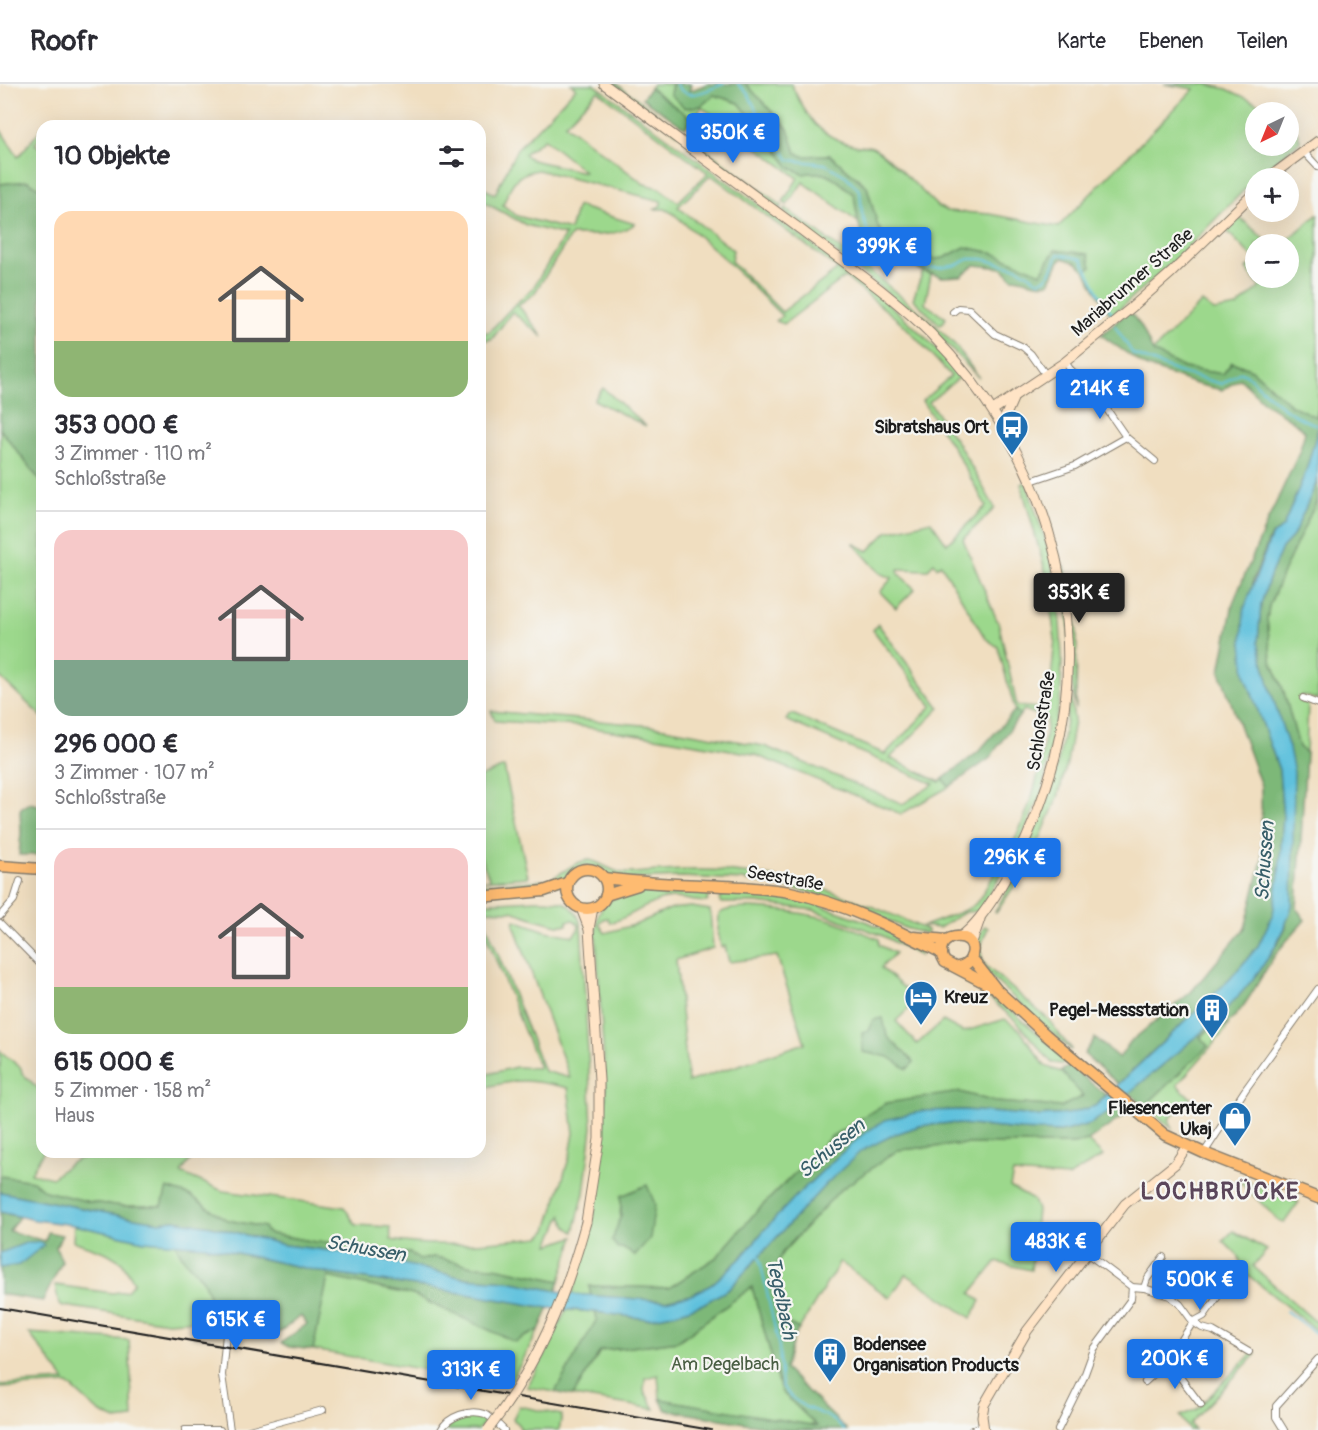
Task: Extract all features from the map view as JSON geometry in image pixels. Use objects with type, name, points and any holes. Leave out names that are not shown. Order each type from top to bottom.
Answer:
[{"type":"main road","points":[[0,866],[36,869]]},
{"type":"main road","name":"Seestraße","points":[[486,896],[544,891],[567,883],[574,873],[585,869],[596,871],[604,878],[644,883],[717,885],[788,892],[835,904],[913,937],[942,953]]},
{"type":"main road","points":[[604,878],[606,895]]},
{"type":"main road","points":[[567,883],[569,898]]},
{"type":"main road","name":"Seestraße","points":[[544,891],[569,898],[572,903],[587,908],[599,905],[606,895],[644,883]]},
{"type":"main road","name":"Seestraße","points":[[913,937],[947,940]]},
{"type":"main road","points":[[958,968],[967,964],[971,957],[971,945],[965,938],[960,937],[947,940],[942,953],[948,964],[997,990]]},
{"type":"main road","points":[[971,957],[997,990],[1165,1135],[1318,1198]]},
{"type":"street","name":"Schloßstraße","points":[[604,84],[881,290],[930,334],[975,384],[993,410],[1031,481],[1052,539],[1061,580],[1067,649],[1065,702],[1058,746],[1036,820],[1008,876],[981,917],[960,937]]},
{"type":"street","points":[[1281,168],[1318,141]]},
{"type":"street","points":[[1303,151],[1318,167]]},
{"type":"street","name":"Mariabrunner Straße","points":[[993,410],[1065,362],[1115,321],[1177,268],[1245,202]]},
{"type":"street","points":[[953,312],[958,308],[969,309],[995,334],[1023,347],[1046,375]]},
{"type":"street","points":[[1065,362],[1097,395],[1126,437],[1155,461]]},
{"type":"street","points":[[1002,424],[1014,397]]},
{"type":"street","points":[[1031,481],[1075,466],[1126,437]]},
{"type":"street","points":[[1303,699],[1318,704]]},
{"type":"street","points":[[0,916],[14,900],[20,881]]},
{"type":"street","points":[[488,1430],[519,1385],[548,1332],[569,1281],[586,1222],[599,1139],[598,1080],[587,908]]},
{"type":"street","name":"Schloßstraße","points":[[971,945],[981,917]]},
{"type":"street","points":[[0,923],[36,960]]},
{"type":"street","points":[[1204,1153],[1245,1090],[1318,989]]},
{"type":"street","points":[[972,1430],[983,1428],[981,1416],[984,1404],[1027,1331],[1125,1204],[1175,1164],[1187,1146]]},
{"type":"street","points":[[1088,1254],[1132,1287],[1170,1296],[1180,1304],[1193,1322],[1249,1352]]},
{"type":"street","points":[[1144,1288],[1147,1279],[1163,1257]]},
{"type":"street","points":[[1058,1430],[1083,1379],[1094,1349],[1131,1299],[1132,1287]]},
{"type":"street","points":[[1145,1382],[1168,1361],[1193,1322],[1204,1316],[1221,1292]]},
{"type":"street","points":[[227,1324],[222,1375],[230,1430]]},
{"type":"street","points":[[1284,1430],[1276,1417],[1276,1406],[1318,1359]]},
{"type":"street","points":[[1168,1361],[1201,1405]]},
{"type":"street","points":[[249,1430],[322,1410]]},
{"type":"street","points":[[441,1430],[443,1425],[456,1416],[473,1413],[486,1414],[504,1430]]},
{"type":"street","points":[[184,1430],[220,1430]]},
{"type":"green space","points":[[571,84],[594,84],[857,279],[901,315],[942,355],[961,376],[929,402],[959,445],[995,508],[963,539],[999,625],[1017,706],[1048,709],[1055,639],[1046,574],[1021,484],[1026,482],[1050,554],[1059,605],[1062,658],[1061,694],[1042,792],[1017,848],[979,911],[965,912],[939,928],[924,926],[959,913],[975,904],[1002,862],[1030,803],[1041,761],[1047,718],[1024,710],[1020,715],[1015,710],[998,647],[985,638],[941,564],[937,567],[934,563],[927,570],[898,569],[899,574],[915,589],[896,608],[880,592],[892,578],[880,573],[853,543],[868,551],[887,532],[931,521],[947,544],[986,506],[956,452],[922,401],[951,376],[903,324],[845,277],[784,324],[776,321],[782,316],[729,263],[674,214],[665,209],[655,209],[661,205],[661,201],[538,170],[519,177],[508,192],[503,205],[517,216],[570,230],[577,206],[635,224],[612,233],[571,235],[534,294],[518,305],[543,337],[512,312],[492,339],[486,340],[486,332],[489,332],[533,288],[565,235],[526,225],[486,203],[486,190],[495,194],[517,149],[576,88]],"holes":[[[598,91],[708,173],[678,202],[659,188],[644,184],[565,124]],[[544,139],[584,171],[584,172],[532,160],[524,154]],[[711,175],[838,269],[782,312],[731,261],[733,250],[678,207]]]},
{"type":"green space","points":[[611,84],[617,84],[782,206],[780,209]]},
{"type":"green space","points":[[653,84],[672,84],[670,94],[701,106],[714,95],[739,103],[757,125],[774,139],[778,152],[802,174],[825,174],[854,195],[858,222],[803,182],[787,205],[783,202],[798,178],[702,107],[692,119],[650,88]]},
{"type":"green space","points":[[672,84],[691,84],[689,91],[707,84],[746,84],[788,129],[796,153],[803,156],[830,155],[867,187],[878,227],[890,242],[923,257],[944,258],[965,247],[993,253],[1041,273],[1055,250],[1088,254],[1091,267],[1085,271],[1077,263],[1063,258],[1059,261],[1049,283],[1044,284],[1012,278],[1002,268],[975,265],[961,276],[942,277],[877,251],[863,237],[854,195],[842,184],[826,174],[803,174],[789,167],[778,152],[774,139],[757,125],[739,103],[714,95],[701,106],[685,108],[670,94]]},
{"type":"green space","points":[[746,84],[791,84],[808,115],[822,130],[841,141],[856,146],[870,146],[879,151],[937,206],[947,211],[990,214],[1058,227],[1194,89],[1164,84],[1206,84],[1227,89],[1255,102],[1245,102],[1245,156],[1282,156],[1268,168],[1245,168],[1245,189],[1174,261],[1111,316],[1085,271],[1091,267],[1055,250],[1041,273],[993,253],[965,247],[944,258],[935,259],[923,257],[890,242],[878,227],[867,186],[830,155],[803,156],[796,153],[788,129]]},
{"type":"green space","points":[[650,88],[692,119],[685,128],[642,98]]},
{"type":"green space","points":[[0,129],[18,157],[36,135],[36,186],[28,181],[0,184]]},
{"type":"green space","points":[[28,181],[36,186],[36,475],[0,429],[0,184]]},
{"type":"green space","points":[[785,208],[870,271],[933,323],[929,326],[783,211]]},
{"type":"green space","points":[[1236,214],[1259,234],[1245,234],[1245,250],[1223,227]]},
{"type":"green space","points":[[1318,214],[1318,409],[1316,418],[1291,405],[1252,370],[1232,362],[1223,374],[1184,368],[1152,352],[1202,302],[1214,311],[1237,307],[1259,288],[1299,288],[1299,234],[1295,234]]},
{"type":"green space","points":[[923,271],[931,274],[925,304],[946,318],[940,325],[913,299]]},
{"type":"green space","points":[[1129,311],[1141,326],[1153,352],[1184,368],[1223,374],[1232,362],[1252,370],[1291,405],[1316,417],[1318,409],[1318,429],[1306,471],[1283,527],[1270,537],[1253,580],[1245,674],[1279,770],[1283,817],[1279,874],[1273,914],[1258,946],[1230,979],[1118,1084],[1084,1054],[1095,1038],[1119,1058],[1130,1042],[1191,992],[1245,928],[1262,860],[1261,786],[1220,672],[1233,603],[1299,453],[1305,432],[1293,421],[1265,403],[1240,379],[1222,390],[1196,384],[1145,366],[1101,335]]},
{"type":"green space","points":[[935,325],[956,346],[979,378],[931,328]]},
{"type":"green space","points":[[603,388],[646,426],[594,400]]},
{"type":"green space","points":[[0,429],[36,475],[36,711],[0,677]]},
{"type":"green space","points":[[1318,479],[1318,498],[1285,568],[1269,606],[1267,619],[1271,659],[1284,692],[1299,747],[1306,753],[1297,909],[1305,920],[1283,945],[1238,1013],[1222,1028],[1216,1023],[1200,1037],[1208,1046],[1145,1106],[1129,1093],[1195,1037],[1237,997],[1256,976],[1286,927],[1289,748],[1258,642],[1261,604],[1270,576],[1282,548],[1293,536]]},
{"type":"green space","points":[[1318,498],[1318,700],[1302,695],[1300,701],[1308,704],[1306,753],[1299,747],[1284,692],[1271,659],[1267,619],[1269,606],[1285,568]]},
{"type":"green space","points":[[1065,566],[1077,632],[1076,710],[1071,677],[1068,610],[1062,568]]},
{"type":"green space","points":[[878,624],[940,708],[890,758],[940,782],[943,779],[949,787],[901,814],[753,754],[578,726],[495,721],[491,711],[653,726],[764,746],[903,804],[934,784],[786,720],[792,714],[885,754],[932,706],[873,630]]},
{"type":"green space","points":[[1070,690],[1074,720],[1067,763],[1058,797],[1029,864],[996,913],[1035,832],[1054,778],[1061,750]]},
{"type":"green space","points":[[1015,710],[1020,715],[989,759],[949,787],[943,779],[978,752]]},
{"type":"green space","points":[[504,767],[528,877],[486,880],[490,880],[486,870],[486,774]]},
{"type":"green space","points":[[30,803],[36,804],[36,855],[19,855],[20,810]]},
{"type":"green space","points":[[590,860],[624,873],[709,870],[753,874],[805,884],[877,908],[927,930],[927,934],[810,892],[743,880],[610,877],[599,868],[586,865],[573,870],[565,879],[546,886],[486,892],[486,885],[547,880]]},
{"type":"green space","points":[[704,891],[710,895],[707,902],[677,898],[657,901],[626,917],[610,923],[608,918],[603,919],[599,924],[605,933],[637,924],[670,909],[691,907],[710,910],[713,948],[676,960],[688,1082],[805,1043],[777,956],[729,962],[725,946],[721,947],[718,932],[719,914],[727,910],[756,908],[821,917],[879,939],[879,945],[895,953],[881,968],[918,1000],[896,1021],[917,1044],[943,1021],[963,1032],[1005,1019],[1020,1030],[1045,1066],[1064,1073],[1084,1096],[1061,1107],[995,1102],[960,1092],[832,1136],[755,1213],[717,1257],[669,1288],[589,1286],[591,1296],[572,1294],[589,1241],[599,1187],[606,1093],[596,936],[597,918],[602,907],[617,897],[636,892]],"holes":[[[621,1196],[635,1255],[622,1248],[619,1228]]]},
{"type":"green space","points":[[729,892],[813,903],[868,922],[923,947],[920,956],[881,935],[813,910],[757,903],[722,903],[720,900],[722,895]]},
{"type":"green space","points":[[558,901],[569,905],[574,910],[581,924],[592,1127],[584,1193],[574,1232],[567,1227],[562,1215],[549,1245],[574,1237],[560,1281],[433,1257],[420,1261],[410,1253],[388,1254],[348,1243],[316,1242],[266,1233],[264,1227],[227,1220],[191,1196],[167,1188],[162,1206],[123,1206],[90,1202],[44,1191],[33,1181],[0,1176],[0,1051],[21,1068],[22,1073],[36,1086],[36,1158],[40,1158],[31,1173],[52,1178],[67,1165],[86,1158],[192,1158],[181,1173],[223,1191],[344,1207],[356,1225],[390,1227],[391,1240],[448,1244],[540,1237],[547,1230],[570,1155],[574,1133],[568,1088],[524,1081],[486,1088],[486,1074],[516,1067],[539,1068],[486,935],[486,924],[544,1071],[570,1078],[514,925],[515,920],[546,931],[573,936],[579,925],[574,920],[567,921],[567,925],[558,925],[512,911],[486,910],[486,903]]},
{"type":"green space","points":[[985,926],[988,928],[982,942],[981,952],[986,966],[1049,1020],[1071,1050],[988,974],[977,950],[978,938]]},
{"type":"green space","points":[[963,975],[1002,1002],[1063,1056],[1065,1062],[1052,1063],[1017,1022]]},
{"type":"green space","points":[[883,1018],[887,1036],[914,1062],[907,1069],[889,1057],[863,1052],[862,1033],[869,1031],[873,1020]]},
{"type":"green space","points":[[1217,1023],[1222,1028],[1229,1024],[1177,1085],[1191,1098],[1169,1119],[1172,1128],[1145,1106],[1208,1046],[1200,1038]]},
{"type":"green space","points":[[1070,1066],[1106,1095],[1095,1106],[1069,1114],[1038,1116],[964,1110],[923,1111],[836,1158],[797,1195],[740,1259],[711,1285],[691,1295],[665,1301],[591,1296],[589,1286],[669,1288],[717,1257],[755,1213],[832,1136],[886,1103],[960,1092],[995,1102],[1061,1107],[1083,1096],[1061,1071]]},
{"type":"green space","points":[[1117,1105],[1126,1114],[1088,1141],[1073,1144],[966,1144],[898,1150],[839,1191],[782,1253],[775,1270],[785,1322],[799,1329],[794,1337],[785,1369],[847,1430],[787,1430],[666,1410],[660,1399],[817,1426],[781,1391],[752,1287],[678,1341],[600,1351],[573,1396],[555,1392],[597,1319],[595,1312],[648,1319],[677,1313],[703,1304],[729,1289],[826,1184],[861,1150],[919,1126],[950,1123],[1061,1132],[1090,1124]]},
{"type":"green space","points":[[1088,1141],[1103,1156],[1068,1177],[1013,1173],[1010,1187],[1033,1200],[1037,1210],[1031,1270],[996,1262],[971,1293],[981,1301],[971,1318],[906,1274],[890,1298],[840,1262],[799,1329],[785,1322],[775,1270],[782,1253],[839,1191],[898,1150],[966,1144],[1073,1144]]},
{"type":"green space","points":[[0,1176],[33,1181],[45,1191],[90,1202],[123,1206],[162,1206],[167,1188],[191,1196],[227,1220],[264,1227],[267,1233],[316,1242],[348,1243],[388,1254],[410,1253],[420,1260],[440,1258],[472,1266],[494,1267],[560,1281],[556,1291],[508,1281],[463,1278],[365,1255],[284,1245],[211,1226],[174,1220],[160,1222],[122,1216],[0,1192]]},
{"type":"green space","points":[[1243,1180],[1268,1192],[1299,1202],[1284,1223],[1278,1220],[1241,1183]]},
{"type":"green space","points":[[647,1185],[655,1204],[650,1238],[635,1255],[618,1248],[612,1241],[621,1215],[621,1196]]},
{"type":"green space","points":[[0,1212],[19,1217],[9,1231],[45,1241],[48,1232],[62,1235],[56,1247],[62,1262],[43,1301],[0,1294]]},
{"type":"green space","points":[[74,1225],[144,1241],[175,1243],[183,1258],[203,1280],[218,1319],[167,1322],[59,1305],[55,1285],[112,1293],[127,1291],[134,1282],[122,1262],[107,1253],[73,1241]]},
{"type":"green space","points":[[1233,1231],[1267,1250],[1253,1266],[1318,1324],[1318,1332],[1242,1270],[1239,1257],[1223,1241]]},
{"type":"green space","points":[[175,1243],[205,1246],[331,1274],[549,1308],[539,1330],[515,1342],[413,1295],[328,1277],[313,1350],[289,1347],[281,1343],[307,1324],[301,1316],[273,1337],[243,1324],[218,1319],[203,1280],[183,1258]]},
{"type":"green space","points":[[328,1277],[413,1295],[515,1342],[539,1330],[509,1385],[313,1350]]},
{"type":"green space","name":"Am Degelbach","points":[[752,1287],[781,1391],[818,1427],[660,1399],[658,1375],[645,1378],[644,1391],[655,1409],[573,1396],[600,1351],[678,1341]]},
{"type":"green space","points":[[566,1310],[595,1312],[597,1319],[555,1392],[527,1387],[548,1349]]},
{"type":"green space","points":[[29,1333],[129,1340],[133,1418],[116,1420],[99,1412],[68,1384],[0,1388],[0,1385],[65,1381]]},
{"type":"green space","points":[[1252,1353],[1256,1354],[1190,1424],[1194,1430],[1189,1430],[1180,1416],[1197,1409]]},
{"type":"green space","points":[[519,1406],[562,1415],[559,1430],[520,1430],[513,1419]]},
{"type":"green space","points":[[474,1416],[487,1419],[478,1430],[445,1430],[459,1418]]},
{"type":"water","points":[[1318,429],[1318,479],[1293,536],[1282,548],[1270,576],[1261,604],[1258,642],[1294,772],[1292,906],[1281,935],[1265,962],[1225,1010],[1117,1106],[1090,1124],[1061,1132],[950,1123],[919,1126],[893,1135],[861,1151],[826,1184],[729,1289],[703,1304],[677,1313],[648,1319],[549,1308],[331,1274],[205,1246],[144,1241],[74,1225],[35,1220],[0,1212],[0,1192],[122,1216],[160,1222],[174,1220],[211,1226],[284,1245],[365,1255],[463,1278],[508,1281],[572,1294],[665,1301],[691,1295],[711,1285],[740,1259],[797,1195],[836,1158],[863,1134],[885,1120],[923,1111],[964,1110],[1038,1116],[1068,1114],[1095,1106],[1230,979],[1258,946],[1273,914],[1279,874],[1283,817],[1279,770],[1245,674],[1242,643],[1244,609],[1271,537],[1283,527],[1306,471]]},
{"type":"water","points":[[28,1242],[38,1242],[44,1245],[19,1265],[0,1268],[0,1253]]},
{"type":"waterway","points":[[676,84],[680,90],[691,94],[704,92],[723,84]]},
{"type":"waterway","points":[[738,84],[749,95],[757,112],[775,129],[780,146],[789,160],[825,164],[846,176],[860,191],[862,213],[868,233],[881,247],[926,268],[940,268],[957,265],[969,259],[982,259],[1018,268],[1039,281],[1049,274],[1058,254],[1082,259],[1113,315]]},
{"type":"waterway","points":[[1115,326],[1133,354],[1178,372],[1222,384],[1240,372],[1246,374],[1288,411],[1318,425]]},
{"type":"waterway","name":"Tegelbach","points":[[759,1256],[779,1347],[782,1386],[791,1397],[805,1407],[825,1415],[844,1430]]},
{"type":"waterway","points":[[1286,1311],[1318,1335]]},
{"type":"railway","points":[[0,1308],[711,1430]]},
{"type":"place","name":"Sibratshaus Ort","points":[[1012,456]]},
{"type":"place","name":"Kreuz","points":[[921,1026]]},
{"type":"place","name":"Pegel-Messstation","points":[[1212,1039]]},
{"type":"place","name":"Fliesencenter Ukaj","points":[[1235,1147]]},
{"type":"place","name":"Bodensee Organisation Products","points":[[830,1383]]},
{"type":"district","name":"LOCHBRÜCKE","points":[[1220,1191]]},
{"type":"water label","name":"Schussen","points":[[1264,861]]},
{"type":"water label","name":"Schussen","points":[[831,1148]]},
{"type":"water label","name":"Schussen","points":[[366,1248]]}]
